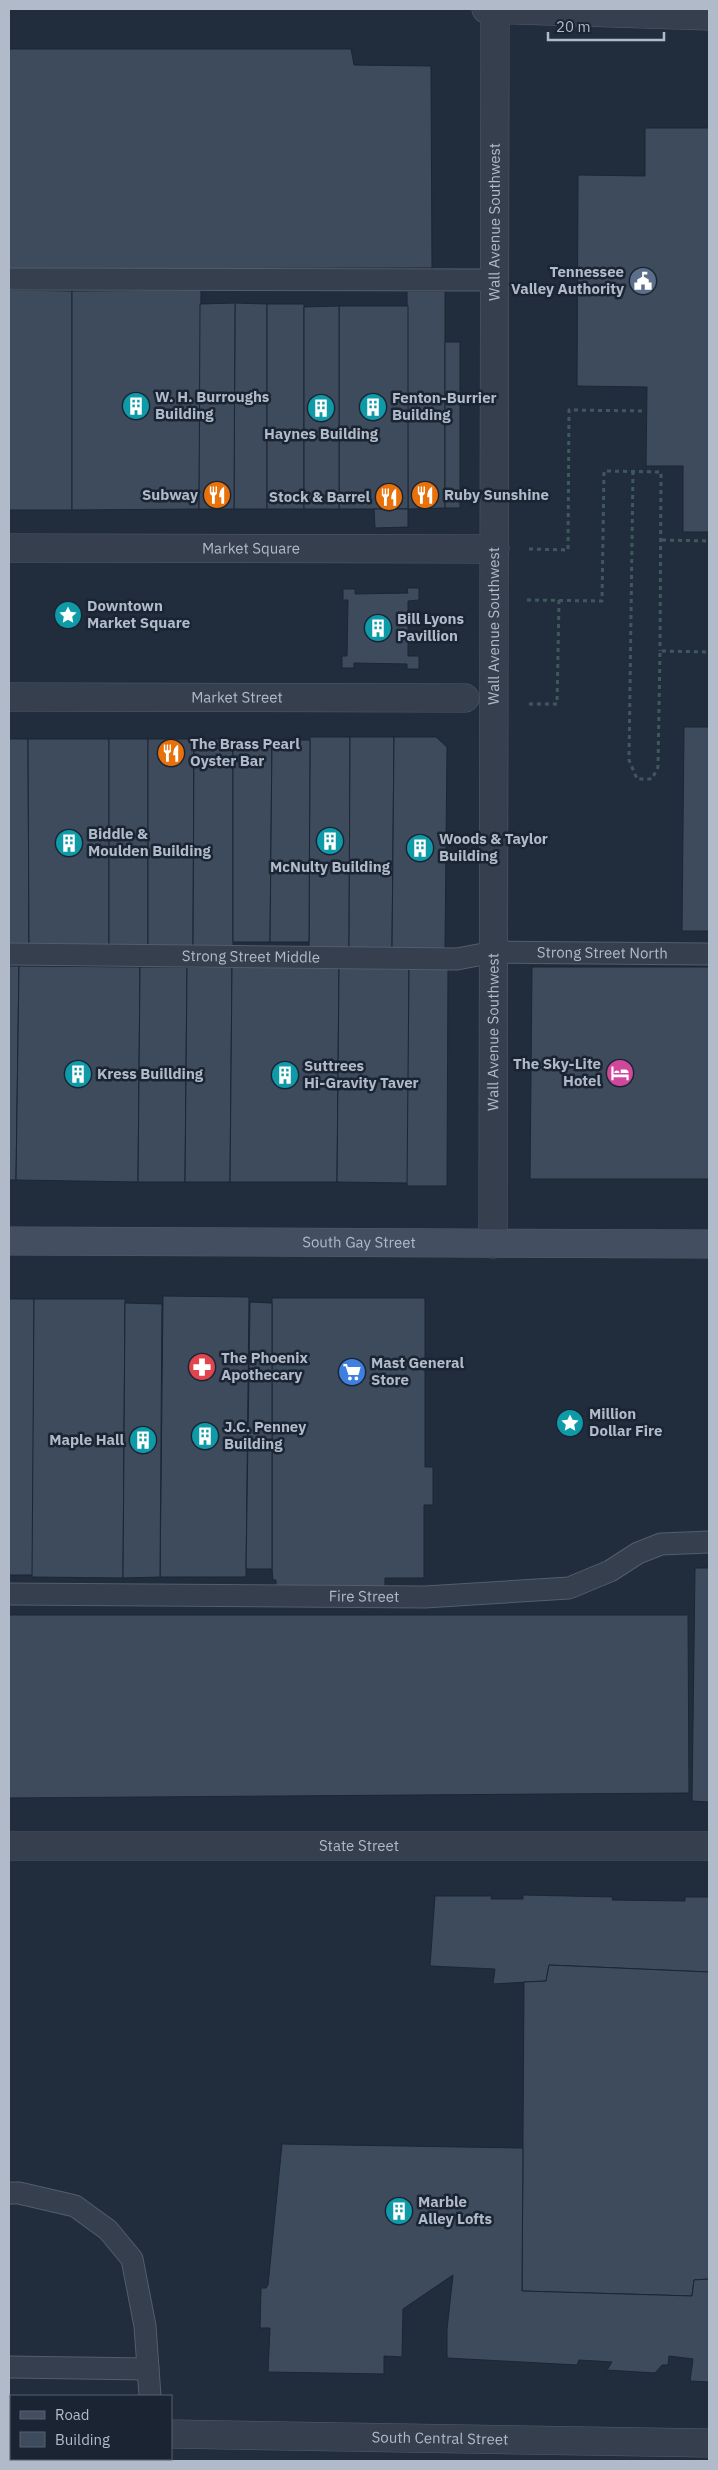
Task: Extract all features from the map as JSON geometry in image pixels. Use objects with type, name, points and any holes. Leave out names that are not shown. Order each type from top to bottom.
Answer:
[{"type":"main road","name":"South Gay Street","points":[[9,1241],[709,1244]]},
{"type":"street","points":[[491,10],[709,16]]},
{"type":"street","name":"Wall Avenue Southwest","points":[[491,10],[495,548],[493,1244]]},
{"type":"street","name":"Market Square","points":[[9,548],[495,548]]},
{"type":"street","name":"Market Street","points":[[9,697],[465,698]]},
{"type":"street","name":"State Street","points":[[9,1846],[709,1846]]},
{"type":"street","name":"South Central Street","points":[[172,2434],[709,2443]]},
{"type":"lane","points":[[9,279],[494,280]]},
{"type":"lane","name":"Strong Street Middle","points":[[9,954],[456,959],[494,952]]},
{"type":"lane","name":"Strong Street North","points":[[494,952],[709,954]]},
{"type":"lane","name":"Fire Street","points":[[9,1594],[425,1597],[570,1588],[610,1571],[638,1553],[660,1544],[709,1542]]},
{"type":"lane","points":[[9,2193],[19,2193],[74,2206],[108,2230],[132,2258],[145,2326],[150,2395]]},
{"type":"lane","points":[[9,2367],[148,2369]]},
{"type":"path","points":[[495,548],[568,550],[569,410],[646,412]]},
{"type":"path","points":[[494,599],[602,601],[604,471],[634,471],[661,472],[662,540],[658,767],[652,778],[637,780],[629,760],[634,471]]},
{"type":"path","points":[[662,540],[709,541]]},
{"type":"path","points":[[539,704],[557,704],[559,600]]},
{"type":"path","points":[[660,651],[709,652]]},
{"type":"building","points":[[9,49],[351,49],[354,65],[431,66],[432,268],[9,269]]},
{"type":"building","name":"Tennessee Valley Authority","points":[[645,128],[709,128],[709,532],[683,532],[683,466],[646,466],[647,387],[577,386],[578,175],[645,176]]},
{"type":"building","points":[[9,290],[72,291],[72,510],[9,510]]},
{"type":"building","name":"W. H. Burroughs Building","points":[[201,290],[199,509],[72,510],[72,291]]},
{"type":"building","points":[[407,291],[445,291],[445,508],[408,509]]},
{"type":"building","points":[[235,303],[267,304],[267,509],[234,509]]},
{"type":"building","points":[[235,303],[234,509],[199,509],[200,304]]},
{"type":"building","points":[[267,304],[304,304],[304,509],[267,509]]},
{"type":"building","name":"Fenton-Burrier Building","points":[[339,306],[408,306],[408,509],[339,509]]},
{"type":"building","name":"Haynes Building","points":[[339,306],[339,509],[304,509],[304,307]]},
{"type":"building","points":[[445,342],[460,342],[460,508],[445,508]]},
{"type":"building","points":[[374,509],[408,509],[408,527],[375,528]]},
{"type":"building","name":"Bill Lyons Pavillion","points":[[407,588],[419,588],[419,600],[408,601],[408,656],[419,656],[419,669],[407,669],[407,664],[354,663],[354,668],[342,668],[342,656],[347,656],[348,600],[343,600],[343,589],[355,589],[355,594],[408,593]]},
{"type":"building","points":[[684,727],[709,727],[709,931],[682,931]]},
{"type":"building","name":"McNulty Building","points":[[310,737],[350,737],[349,949],[309,949]]},
{"type":"building","points":[[350,737],[394,737],[392,949],[349,949]]},
{"type":"building","name":"Woods & Taylor Building","points":[[394,737],[436,737],[447,747],[445,949],[392,949]]},
{"type":"building","points":[[9,739],[28,739],[29,947],[9,947]]},
{"type":"building","name":"Biddle & Moulden Building","points":[[28,739],[109,739],[109,947],[29,947]]},
{"type":"building","points":[[109,739],[148,739],[148,947],[109,947]]},
{"type":"building","points":[[148,739],[194,739],[193,947],[148,947]]},
{"type":"building","points":[[194,739],[233,739],[233,947],[193,947]]},
{"type":"building","points":[[233,739],[272,740],[270,942],[233,942]]},
{"type":"building","points":[[272,740],[310,740],[309,942],[270,942]]},
{"type":"building","points":[[9,966],[19,966],[16,1180],[9,1180]]},
{"type":"building","name":"Kress Buillding","points":[[19,966],[140,967],[138,1182],[16,1180]]},
{"type":"building","points":[[140,967],[187,967],[185,1182],[138,1182]]},
{"type":"building","points":[[187,967],[232,967],[230,1182],[185,1182]]},
{"type":"building","name":"Suttrees Hi-Gravity Taver","points":[[232,967],[339,968],[337,1182],[230,1182]]},
{"type":"building","name":"The Sky-Lite Hotel","points":[[532,967],[709,967],[709,1179],[530,1179]]},
{"type":"building","points":[[339,968],[409,969],[408,1183],[337,1182]]},
{"type":"building","points":[[409,969],[448,969],[447,1186],[407,1186]]},
{"type":"building","name":"J.C. Penney Building","points":[[163,1296],[249,1297],[246,1577],[160,1577]]},
{"type":"building","points":[[272,1298],[425,1298],[425,1467],[433,1467],[433,1505],[424,1505],[424,1578],[385,1578],[385,1588],[276,1588],[276,1580],[273,1580],[272,1569]]},
{"type":"building","points":[[9,1299],[34,1299],[33,1575],[9,1575]]},
{"type":"building","points":[[34,1299],[125,1299],[123,1578],[32,1577]]},
{"type":"building","points":[[250,1302],[272,1303],[272,1569],[246,1569]]},
{"type":"building","name":"Maple Hall","points":[[125,1303],[162,1304],[160,1577],[123,1578]]},
{"type":"building","points":[[695,1568],[709,1568],[709,1802],[692,1801]]},
{"type":"building","points":[[9,1615],[688,1615],[689,1793],[9,1798]]},
{"type":"building","points":[[523,1895],[613,1897],[612,1900],[685,1901],[685,1897],[709,1897],[709,1972],[549,1965],[546,1981],[493,1984],[495,1969],[430,1966],[435,1896],[492,1896],[491,1899],[523,1899]]},
{"type":"building","points":[[549,1965],[709,1972],[709,2279],[694,2280],[692,2296],[522,2291],[524,1982],[546,1981]]},
{"type":"building","name":"Marble Alley Lofts","points":[[282,2144],[523,2148],[522,2291],[692,2296],[694,2280],[709,2279],[709,2382],[690,2381],[693,2359],[669,2356],[668,2365],[662,2365],[655,2373],[607,2370],[612,2362],[579,2360],[577,2365],[447,2358],[447,2329],[453,2275],[403,2309],[402,2357],[384,2356],[384,2374],[268,2372],[270,2328],[260,2328],[261,2288],[266,2288],[268,2285]]},
{"type":"place","name":"Tennessee Valley Authority","points":[[643,281]]},
{"type":"place","name":"W. H. Burroughs Building","points":[[136,406]]},
{"type":"place","name":"Fenton-Burrier Building","points":[[373,407]]},
{"type":"place","name":"Haynes Building","points":[[321,408]]},
{"type":"place","name":"Subway","points":[[217,495]]},
{"type":"place","name":"Ruby Sunshine","points":[[425,495]]},
{"type":"place","name":"Stock & Barrel","points":[[389,497]]},
{"type":"place","name":"Downtown Market Square","points":[[68,615]]},
{"type":"place","name":"Bill Lyons Pavillion","points":[[378,628]]},
{"type":"place","name":"The Brass Pearl Oyster Bar","points":[[171,753]]},
{"type":"place","name":"McNulty Building","points":[[330,841]]},
{"type":"place","name":"Biddle & Moulden Building","points":[[69,843]]},
{"type":"place","name":"Woods & Taylor Building","points":[[420,848]]},
{"type":"place","name":"The Sky-Lite Hotel","points":[[620,1073]]},
{"type":"place","name":"Kress Buillding","points":[[78,1074]]},
{"type":"place","name":"Suttrees Hi-Gravity Taver","points":[[285,1075]]},
{"type":"place","name":"The Phoenix Apothecary","points":[[202,1367]]},
{"type":"place","name":"Mast General Store","points":[[352,1372]]},
{"type":"place","name":"Million Dollar Fire","points":[[570,1423]]},
{"type":"place","name":"J.C. Penney Building","points":[[205,1436]]},
{"type":"place","name":"Maple Hall","points":[[143,1440]]},
{"type":"place","name":"Marble Alley Lofts","points":[[399,2211]]}]
